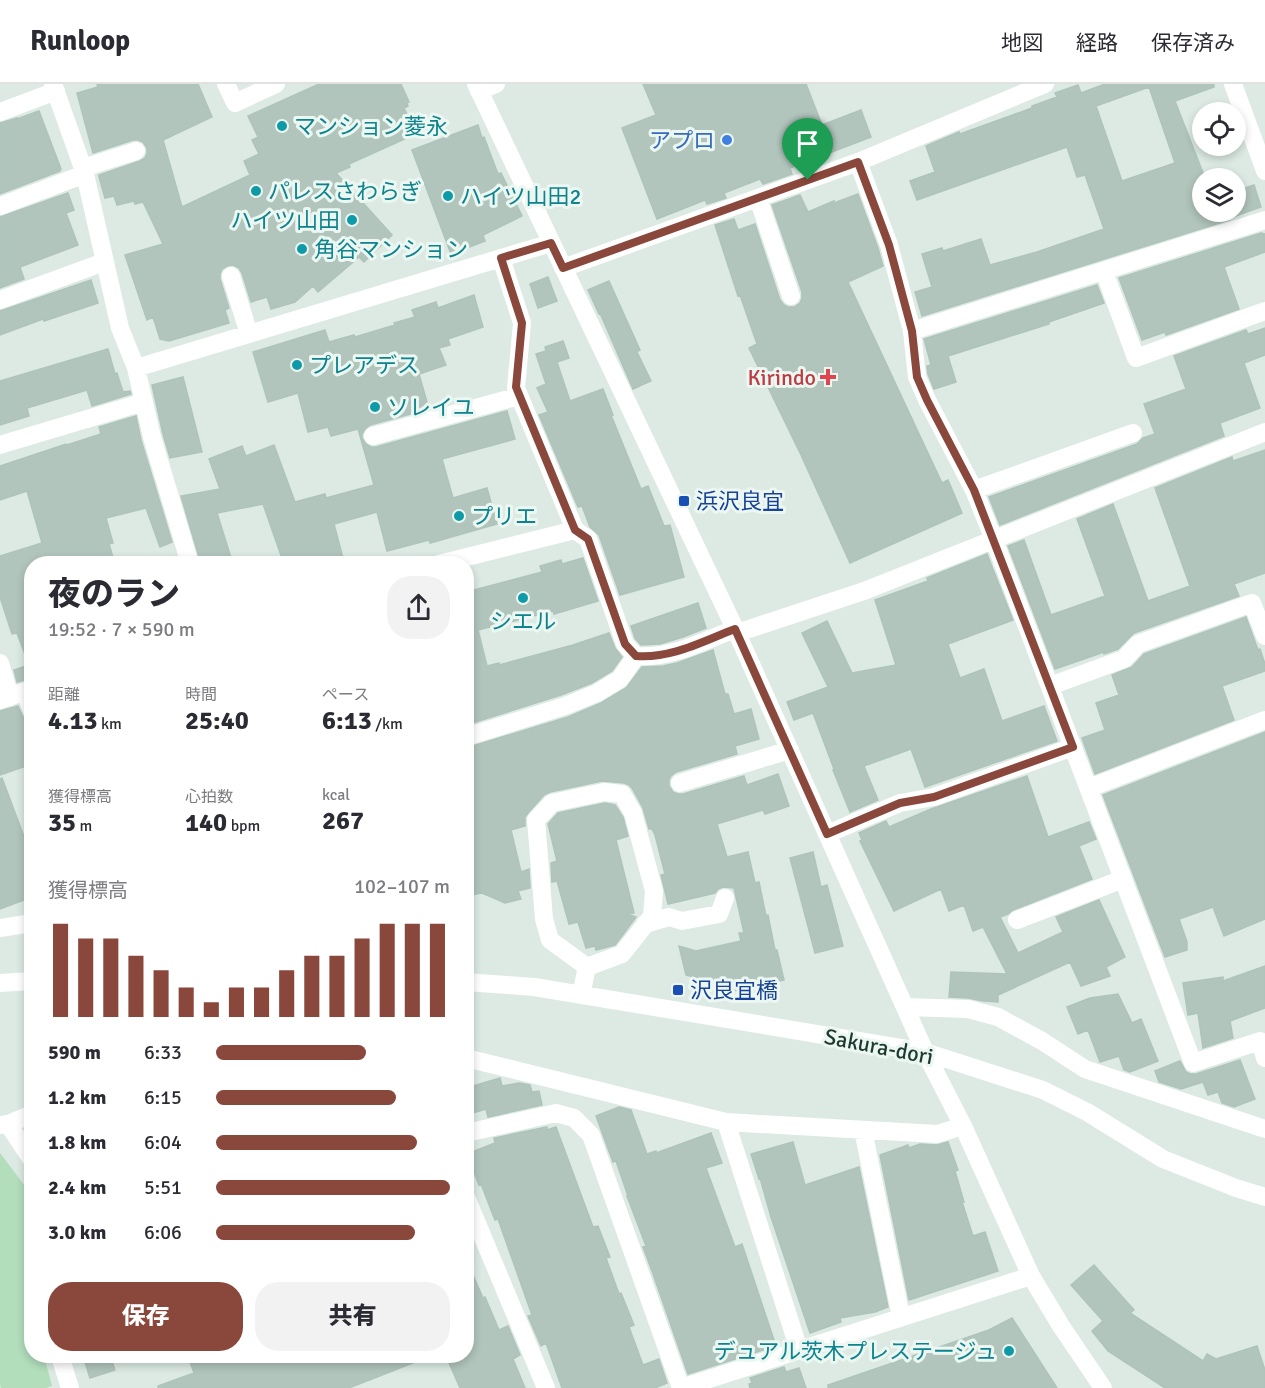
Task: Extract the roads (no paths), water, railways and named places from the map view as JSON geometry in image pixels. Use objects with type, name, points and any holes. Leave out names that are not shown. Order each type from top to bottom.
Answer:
[{"type":"street","points":[[226,84],[234,103],[276,84]]},
{"type":"street","points":[[496,84],[478,87],[736,631],[925,1052],[963,1126],[1031,1276],[1061,1326],[1103,1388]]},
{"type":"street","points":[[563,268],[858,162],[1045,84]]},
{"type":"street","points":[[1233,84],[1265,171]]},
{"type":"street","points":[[0,112],[55,87],[84,171],[120,328],[136,368],[152,436],[188,556]]},
{"type":"street","points":[[0,206],[136,151]]},
{"type":"street","points":[[858,162],[889,245],[912,331],[917,377],[974,490],[1193,1063],[1260,1041],[1265,1058]]},
{"type":"street","points":[[758,198],[791,296]]},
{"type":"street","points":[[912,331],[1265,220]]},
{"type":"street","points":[[136,368],[551,243]]},
{"type":"street","points":[[501,258],[522,323],[516,387],[519,396],[575,530],[588,539],[625,644],[636,656],[650,657],[675,652],[864,591],[1265,432]]},
{"type":"street","points":[[0,300],[104,262]]},
{"type":"street","points":[[1104,271],[1136,358],[1265,311]]},
{"type":"street","points":[[231,276],[249,334]]},
{"type":"street","points":[[373,436],[519,396]]},
{"type":"street","points":[[0,445],[144,402]]},
{"type":"street","points":[[974,490],[1133,433]]},
{"type":"street","points":[[471,556],[575,530]]},
{"type":"street","points":[[1050,686],[1124,659],[1138,644],[1251,603],[1265,636]]},
{"type":"street","points":[[474,734],[565,706],[597,693],[620,679],[636,656]]},
{"type":"street","points":[[0,663],[17,695]]},
{"type":"street","points":[[1089,788],[1265,720]]},
{"type":"street","points":[[827,834],[900,803],[934,797],[1073,747]]},
{"type":"street","points":[[680,783],[789,750]]},
{"type":"street","points":[[604,792],[622,794],[633,813],[654,891],[652,916],[622,954],[587,967],[550,940],[544,919],[536,820],[552,803],[604,792]]},
{"type":"street","points":[[1017,920],[1123,879]]},
{"type":"street","points":[[645,924],[669,917],[682,921],[719,914],[725,898]]},
{"type":"street","points":[[0,927],[24,924]]},
{"type":"street","points":[[581,995],[587,967]]},
{"type":"street","points":[[0,983],[24,982]]},
{"type":"street","name":"Sakura-dori","points":[[474,983],[534,987],[925,1052],[1043,1090],[1087,1112],[1163,1159],[1265,1197]]},
{"type":"street","points":[[905,1006],[968,1009],[998,1017],[1042,1041],[1084,1069],[1264,1125]]},
{"type":"street","points":[[474,1060],[726,1122],[937,1134],[963,1126]]},
{"type":"street","points":[[474,1131],[556,1113],[574,1118],[591,1135],[681,1388],[1031,1276]]},
{"type":"street","points":[[24,1117],[4,1124],[24,1150]]},
{"type":"street","points":[[726,1122],[799,1350]]},
{"type":"street","points":[[863,1130],[901,1317]]},
{"type":"street","points":[[474,1216],[546,1388]]},
{"type":"street","points":[[62,1363],[70,1388]]},
{"type":"place","name":"マンション菱永","points":[[282,126]]},
{"type":"place","name":"アプロ","points":[[727,140]]},
{"type":"place","name":"パレスさわらぎ","points":[[256,191]]},
{"type":"place","name":"ハイツ山田2","points":[[448,196]]},
{"type":"place","name":"ハイツ山田","points":[[352,220]]},
{"type":"place","name":"角谷マンション","points":[[302,249]]},
{"type":"place","name":"プレアデス","points":[[297,365]]},
{"type":"place","name":"Kirindo","points":[[828,377]]},
{"type":"place","name":"ソレイユ","points":[[375,407]]},
{"type":"place","name":"浜沢良宜","points":[[684,501]]},
{"type":"place","name":"プリエ","points":[[459,516]]},
{"type":"place","name":"シエル","points":[[523,598]]},
{"type":"place","name":"沢良宜橋","points":[[678,990]]},
{"type":"place","name":"デュアル茨木プレステージュ","points":[[1009,1351]]}]
